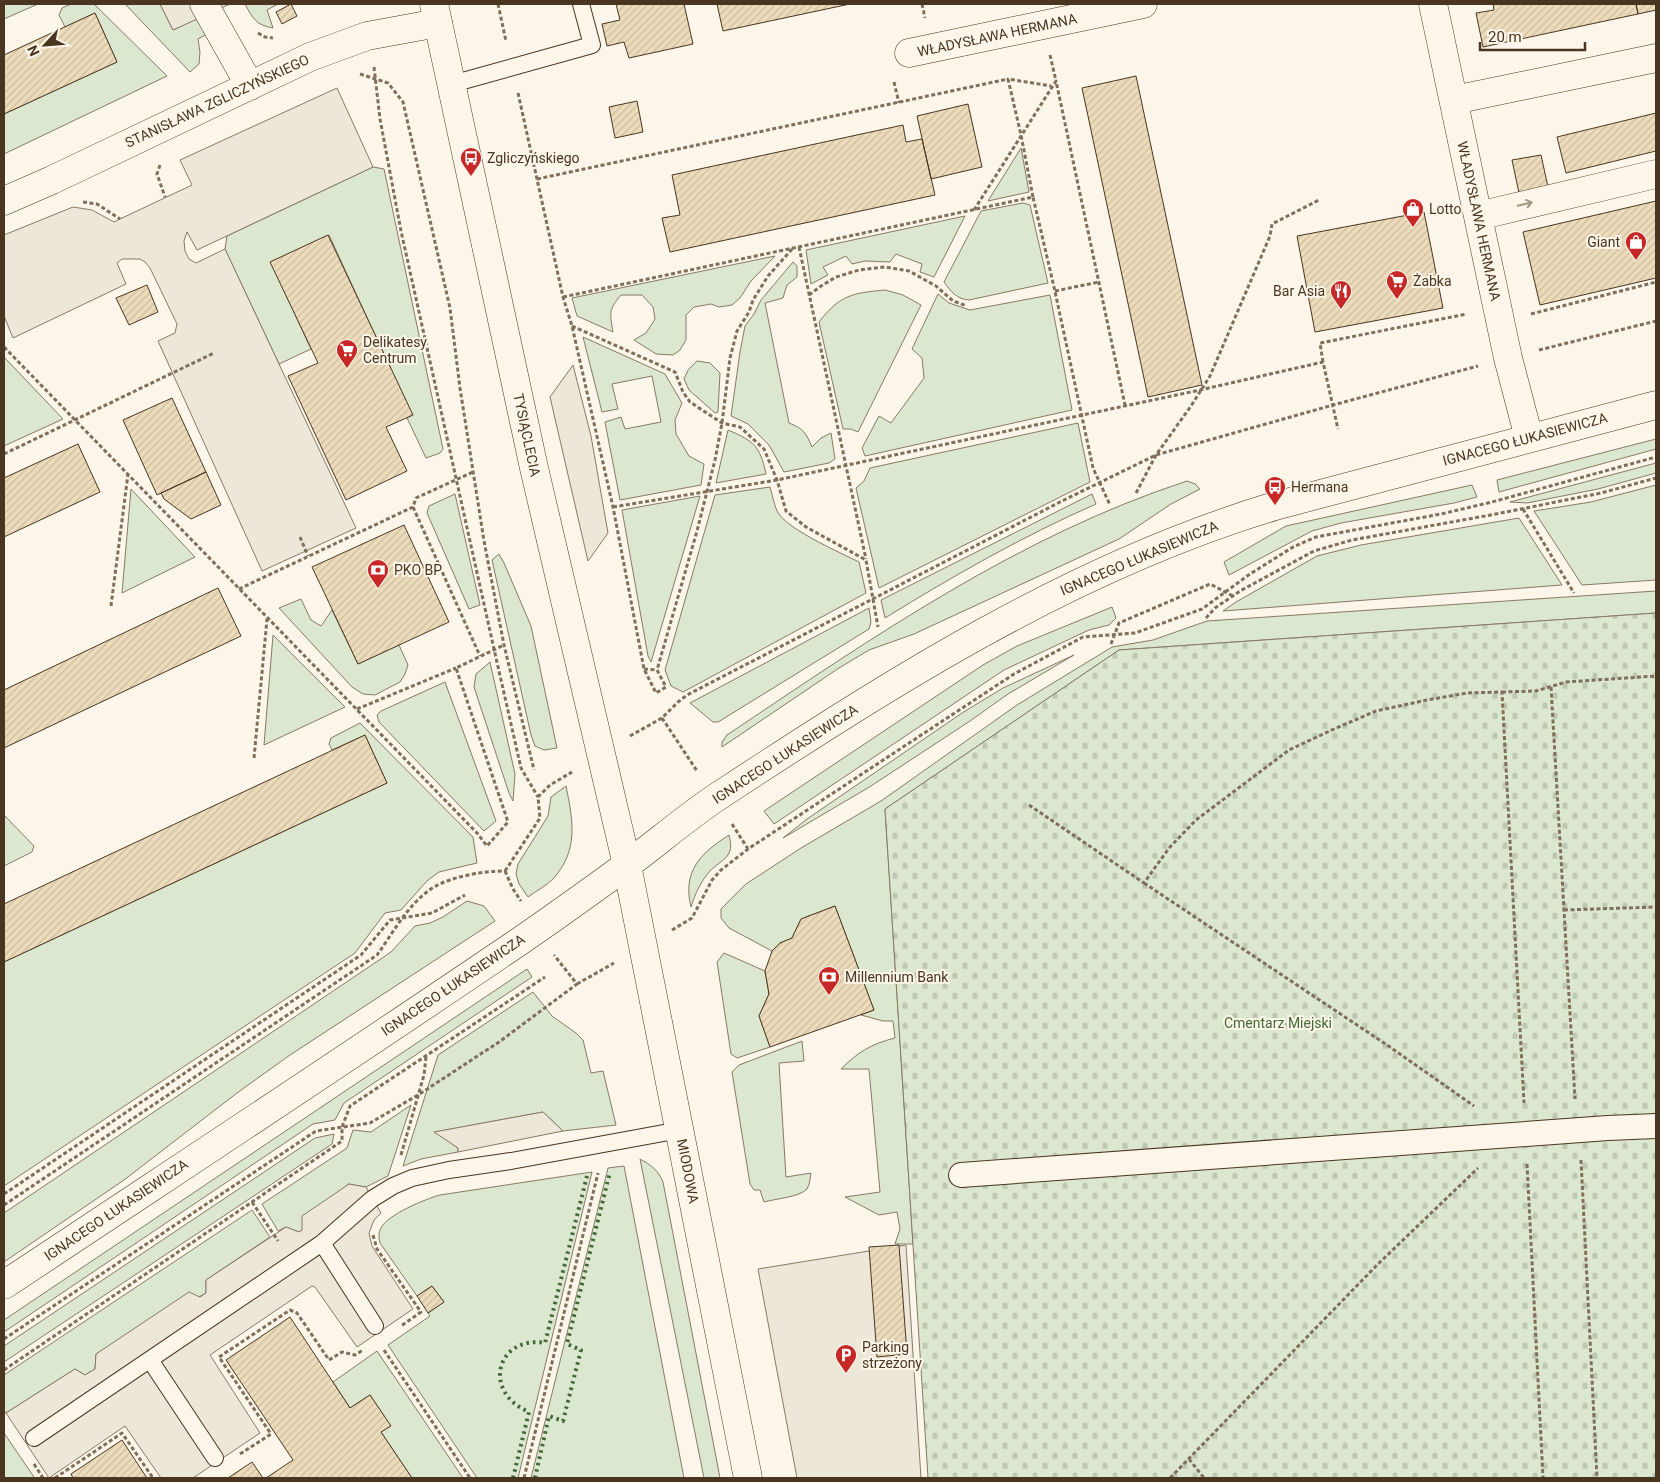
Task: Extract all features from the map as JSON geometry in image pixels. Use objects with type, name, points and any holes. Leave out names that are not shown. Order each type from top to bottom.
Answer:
[{"type":"street","points":[[204,4],[250,86]]},
{"type":"street","name":"WŁADYSŁAWA HERMANA","points":[[909,53],[1143,4]]},
{"type":"street","name":"WŁADYSŁAWA HERMANA","points":[[1433,4],[1508,358],[1529,438]]},
{"type":"street","name":"STANISŁAWA ZGLICZYŃSKIEGO","points":[[4,201],[310,57],[436,13]]},
{"type":"street","name":"TYSIĄCLECIA","points":[[436,13],[534,468],[627,865]]},
{"type":"street","points":[[1454,100],[1656,58]]},
{"type":"street","points":[[1478,216],[1656,174]]},
{"type":"street","name":"IGNACEGO ŁUKASIEWICZA","points":[[4,1285],[537,929],[715,799],[821,729],[899,681],[1054,594],[1190,534],[1231,519],[1656,405]]},
{"type":"street","name":"MIODOWA","points":[[627,865],[748,1478]]},
{"type":"street","points":[[961,1175],[1656,1126]]},
{"type":"lane","points":[[452,84],[592,46],[582,4]]},
{"type":"lane","points":[[34,1438],[322,1243],[372,1199],[392,1186],[412,1178],[449,1170],[511,1161],[680,1130]]},
{"type":"lane","points":[[322,1243],[375,1326]]},
{"type":"lane","points":[[150,1360],[215,1458]]},
{"type":"path","points":[[498,4],[563,297],[572,326],[613,507],[644,670],[656,693],[666,687],[657,670],[707,490],[722,423],[730,358],[737,331],[768,276],[793,248]]},
{"type":"path","points":[[256,32],[265,37],[277,39]]},
{"type":"path","points":[[357,39],[354,72],[388,83],[404,102],[450,308],[473,472],[504,645],[534,770]]},
{"type":"path","points":[[357,39],[376,79],[380,119],[401,231],[521,768],[538,797]]},
{"type":"path","points":[[537,179],[1008,79],[1052,86]]},
{"type":"path","points":[[1008,79],[1093,468],[1110,505]]},
{"type":"path","points":[[974,210],[1056,81],[1125,405]]},
{"type":"path","points":[[563,297],[1033,197]]},
{"type":"path","points":[[1136,493],[1156,455],[1210,376],[1270,236],[1272,224],[1319,200]]},
{"type":"path","points":[[799,247],[866,560],[878,627]]},
{"type":"path","points":[[809,295],[836,277],[859,270],[885,267],[909,271],[936,286],[953,301],[967,306]]},
{"type":"path","points":[[1055,291],[1099,282]]},
{"type":"path","points":[[1537,312],[1656,282]]},
{"type":"path","points":[[1338,428],[1320,343],[1470,313]]},
{"type":"path","points":[[678,702],[687,695],[873,598],[1156,455],[1508,358],[1656,321]]},
{"type":"path","points":[[572,326],[675,372],[690,402],[722,423],[740,427],[764,449],[777,480],[786,510],[806,528],[866,560]]},
{"type":"path","points":[[4,347],[357,709],[477,833],[487,846],[508,822],[456,668]]},
{"type":"path","points":[[4,454],[214,353]]},
{"type":"path","points":[[613,507],[707,490],[777,480],[846,466],[1323,362]]},
{"type":"path","points":[[692,918],[712,880],[721,870],[748,849],[1014,674],[1083,637],[1135,633],[1202,609],[1293,547],[1316,537],[1441,514],[1492,502],[1656,457]]},
{"type":"path","points":[[473,472],[416,498],[413,508],[480,656]]},
{"type":"path","points":[[111,606],[128,474]]},
{"type":"path","points":[[1206,618],[1215,608],[1234,596],[1314,551],[1352,540],[1602,493],[1656,478]]},
{"type":"path","points":[[238,589],[413,508]]},
{"type":"path","points":[[1523,509],[1574,593]]},
{"type":"path","points":[[300,537],[308,556]]},
{"type":"path","points":[[1111,644],[1119,622],[1210,584],[1234,596]]},
{"type":"path","points":[[254,758],[267,618]]},
{"type":"path","points":[[357,709],[456,668],[504,645]]},
{"type":"path","points":[[644,670],[657,670]]},
{"type":"path","points":[[1029,805],[1144,883],[1169,848],[1196,820],[1289,750],[1376,711],[1467,693],[1536,691],[1566,682],[1656,676]]},
{"type":"path","points":[[1551,687],[1597,1478]]},
{"type":"path","points":[[1502,692],[1543,1478]]},
{"type":"path","points":[[4,1205],[377,955],[412,906],[434,887],[449,881],[486,871],[505,871],[513,889],[537,929],[561,966],[577,984],[499,1042],[418,1095],[370,1123],[316,1131],[4,1339]]},
{"type":"path","points":[[4,1194],[360,955],[390,920],[432,913],[465,895]]},
{"type":"path","points":[[1564,910],[1656,907]]},
{"type":"path","points":[[4,1370],[342,1141],[342,1127],[350,1106],[545,977]]},
{"type":"path","points":[[392,1186],[424,1075],[426,1056]]},
{"type":"path","points":[[524,1478],[600,1163]]},
{"type":"path","points":[[252,1202],[293,1262]]},
{"type":"path","points":[[374,1232],[373,1238],[377,1249],[421,1312],[399,1327]]},
{"type":"path","points":[[235,1457],[271,1434],[219,1357],[290,1310],[294,1310],[297,1313],[329,1360],[342,1352],[355,1355],[370,1346]]},
{"type":"path","points":[[383,1350],[470,1478]]},
{"type":"path","points":[[55,1478],[122,1433],[153,1478]]},
{"type":"path","points":[[1189,1459],[1204,1478]]},
{"type":"green space","points":[[4,4],[38,4],[4,19]]},
{"type":"green space","points":[[71,4],[94,4],[167,76],[4,154],[4,114],[117,62],[95,13],[65,27],[59,15],[62,8]]},
{"type":"green space","points":[[125,4],[160,4],[173,30],[198,18],[207,34],[198,39],[199,64],[190,72]]},
{"type":"green space","points":[[245,4],[278,4],[267,10],[273,28],[259,23],[250,14]]},
{"type":"green space","points":[[1021,148],[1029,192],[988,201]]},
{"type":"green space","points":[[373,167],[384,169],[443,449],[440,453],[426,458],[407,418],[412,415],[329,235],[271,262],[311,349],[279,364],[225,249],[227,236]]},
{"type":"green space","points":[[1023,203],[1030,205],[1048,283],[969,300],[955,294],[944,282],[981,211]]},
{"type":"green space","points":[[965,216],[934,277],[920,272],[922,264],[896,254],[890,262],[865,261],[852,264],[846,256],[823,267],[828,275],[811,284],[806,250]]},
{"type":"green space","points":[[775,256],[751,281],[740,298],[732,305],[719,307],[711,304],[694,307],[686,315],[686,340],[680,350],[673,355],[656,354],[634,340],[646,333],[655,319],[653,307],[642,295],[621,295],[617,300],[611,312],[613,332],[577,316],[572,298]]},
{"type":"green space","points":[[793,262],[797,266],[797,277],[787,285],[783,298],[765,303],[789,423],[804,432],[812,447],[821,438],[831,433],[835,459],[829,463],[784,472],[769,445],[748,424],[731,416],[745,326],[761,300]]},
{"type":"green space","points":[[885,290],[903,295],[921,305],[858,432],[851,429],[843,429],[819,322],[834,306],[848,297],[864,292]]},
{"type":"green space","points":[[938,294],[949,303],[970,310],[1050,295],[1072,410],[865,456],[862,448],[879,416],[891,423],[924,378],[922,358],[912,349]]},
{"type":"green space","points":[[583,337],[665,374],[682,403],[675,420],[676,434],[689,456],[704,464],[701,485],[620,500],[605,422],[621,417],[625,429],[661,422],[652,376],[612,384],[618,409],[602,412]]},
{"type":"green space","points":[[4,357],[63,419],[4,446]]},
{"type":"green space","points":[[697,361],[710,363],[720,373],[718,412],[715,413],[689,390],[684,379],[688,370]]},
{"type":"green space","points":[[1078,423],[1090,482],[879,588],[856,488],[864,481],[870,468]]},
{"type":"green space","points":[[728,430],[750,441],[761,457],[766,474],[716,483]]},
{"type":"green space","points":[[1656,439],[1656,449],[1499,492],[1497,480]]},
{"type":"green space","points":[[1656,463],[1656,473],[1598,489],[1527,503],[1510,502]]},
{"type":"green space","points":[[1187,481],[1195,484],[1200,489],[1171,504],[1119,539],[914,634],[869,650],[722,747],[722,742],[727,735],[892,626],[949,592],[1065,530],[1125,504]]},
{"type":"green space","points":[[1472,485],[1477,497],[1454,503],[1341,523],[1312,531],[1229,575],[1224,562],[1286,526]]},
{"type":"green space","points":[[1656,485],[1656,580],[1582,585],[1534,511],[1591,502]]},
{"type":"green space","points":[[770,487],[777,511],[785,521],[816,541],[859,562],[866,593],[683,692],[671,686],[665,670],[715,495]]},
{"type":"green space","points":[[131,489],[195,557],[122,593]]},
{"type":"green space","points":[[455,494],[480,605],[469,609],[427,513],[429,506]]},
{"type":"green space","points":[[1092,494],[1096,504],[1042,529],[989,557],[885,618],[881,600]]},
{"type":"green space","points":[[700,496],[651,662],[648,656],[622,510]]},
{"type":"green space","points":[[1519,518],[1562,585],[1223,611],[1317,556],[1361,545]]},
{"type":"green space","points":[[499,554],[531,626],[557,748],[544,750],[535,746],[531,735],[492,560]]},
{"type":"green space","points":[[1656,591],[1656,613],[1119,650],[885,809],[913,1244],[895,1244],[900,1229],[897,1212],[879,1215],[845,1197],[880,1192],[869,1069],[841,1069],[865,1049],[895,1038],[893,1021],[883,1021],[861,1015],[874,1010],[835,906],[801,919],[792,938],[780,943],[772,951],[729,928],[721,918],[721,909],[746,884],[801,848],[881,801],[1017,705],[1112,647],[1153,640],[1207,621]]},
{"type":"green space","points":[[301,599],[311,620],[321,626],[332,610],[358,664],[399,645],[408,665],[400,682],[375,695],[363,694],[352,687],[279,608]]},
{"type":"green space","points":[[1112,607],[1116,618],[1109,625],[1089,630],[1004,670],[774,824],[764,811],[983,665],[1017,646]]},
{"type":"green space","points":[[869,608],[871,622],[869,629],[718,722],[713,722],[690,703]]},
{"type":"green space","name":"Cmentarz Miejski","points":[[1656,613],[1656,1478],[928,1478],[885,809],[1119,650]]},
{"type":"green space","points":[[273,635],[345,707],[264,745]]},
{"type":"green space","points":[[1074,655],[1008,694],[871,786],[783,838],[807,819],[962,713],[1003,688]]},
{"type":"green space","points":[[490,662],[515,774],[513,801],[474,687],[476,674]]},
{"type":"green space","points":[[445,682],[496,821],[484,831],[379,722],[377,715],[381,711]]},
{"type":"green space","points":[[360,723],[473,837],[477,863],[439,872],[427,881],[401,910],[385,913],[355,953],[4,1186],[4,962],[387,783],[365,735],[332,750],[329,744],[331,738]]},
{"type":"green space","points":[[566,786],[572,823],[572,835],[567,857],[553,879],[528,897],[519,884],[516,874],[518,864],[548,816],[551,797]]},
{"type":"green space","points":[[4,815],[34,846],[32,852],[4,866]]},
{"type":"green space","points":[[729,835],[730,849],[727,857],[710,871],[704,879],[691,907],[689,883],[696,864],[702,856]]},
{"type":"green space","points":[[467,901],[484,906],[495,921],[290,1055],[237,1093],[124,1180],[4,1262],[4,1213],[391,952],[415,926],[430,923],[443,917]]},
{"type":"green space","points":[[724,953],[765,971],[769,994],[759,1016],[770,1047],[737,1058],[731,1054],[717,962]]},
{"type":"green space","points":[[527,969],[532,977],[344,1103],[335,1120],[313,1124],[4,1332],[4,1320]]},
{"type":"green space","points":[[533,992],[552,1016],[583,1040],[591,1073],[603,1071],[616,1125],[563,1131],[543,1112],[435,1132],[458,1148],[458,1152],[421,1159],[403,1166],[438,1055]]},
{"type":"green space","points":[[802,1041],[804,1061],[779,1063],[786,1177],[811,1173],[809,1183],[804,1192],[764,1202],[760,1190],[754,1190],[750,1184],[732,1072],[739,1065]]},
{"type":"green space","points":[[411,1105],[388,1176],[366,1187],[348,1184],[302,1230],[299,1232],[286,1227],[278,1231],[262,1204],[347,1148],[353,1130],[371,1132]]},
{"type":"green space","points":[[334,1134],[332,1144],[4,1362],[4,1346],[315,1138]]},
{"type":"green space","points":[[640,1159],[654,1168],[663,1182],[720,1478],[704,1478]]},
{"type":"green space","points":[[624,1166],[684,1478],[531,1478],[608,1168]]},
{"type":"green space","points":[[592,1172],[518,1478],[477,1478],[388,1345],[430,1316],[428,1313],[444,1302],[432,1286],[417,1296],[380,1243],[380,1230],[385,1223],[398,1213],[440,1195]]},
{"type":"green space","points":[[252,1210],[270,1237],[206,1280],[206,1293],[96,1354],[95,1369],[85,1375],[75,1369],[6,1413],[4,1410],[4,1375]]},
{"type":"green space","points":[[377,1351],[463,1478],[412,1478],[381,1432],[390,1425],[370,1395],[350,1408],[333,1382]]},
{"type":"green space","points":[[4,1433],[34,1477],[34,1478],[4,1478]]},
{"type":"shaded area","points":[[160,4],[230,4],[173,30]]},
{"type":"shaded area","points":[[337,88],[373,167],[197,250],[187,232],[184,241],[185,251],[189,259],[196,263],[225,249],[356,528],[262,571],[158,341],[175,333],[177,324],[150,268],[140,259],[122,259],[117,263],[126,284],[13,338],[4,316],[4,235],[73,207],[92,210],[114,222],[192,185],[180,160]]},
{"type":"shaded area","points":[[573,365],[591,436],[608,533],[588,561],[550,397]]},
{"type":"shaded area","points":[[543,1112],[563,1131],[458,1152],[458,1148],[434,1132]]},
{"type":"shaded area","points":[[349,1184],[366,1187],[381,1213],[374,1220],[369,1233],[372,1246],[413,1309],[357,1347],[315,1287],[312,1286],[210,1355],[260,1433],[193,1478],[161,1478],[125,1426],[49,1478],[6,1413],[75,1369],[85,1375],[95,1369],[96,1354],[189,1292],[200,1297],[206,1293],[206,1280],[286,1227],[299,1232],[302,1230],[302,1216]]},
{"type":"shaded area","name":"Parking strzeżony","points":[[906,1245],[921,1478],[797,1478],[758,1269]]},
{"type":"building","points":[[291,4],[297,16],[282,24],[276,12]]},
{"type":"building","points":[[616,4],[684,4],[693,44],[629,58],[624,42],[607,46],[602,24],[620,20]]},
{"type":"building","points":[[717,4],[850,4],[723,31]]},
{"type":"building","points":[[1493,4],[1636,4],[1638,14],[1483,47],[1476,13],[1494,10]]},
{"type":"building","points":[[1636,4],[1656,4],[1656,10],[1638,14]]},
{"type":"building","points":[[95,13],[117,62],[4,114],[4,55]]},
{"type":"building","points":[[1136,76],[1202,385],[1148,397],[1082,88]]},
{"type":"building","points":[[637,101],[643,132],[615,138],[609,107]]},
{"type":"building","points":[[968,104],[982,167],[931,179],[917,116]]},
{"type":"building","points":[[1656,113],[1656,151],[1566,173],[1557,137]]},
{"type":"building","points":[[903,125],[906,142],[922,139],[935,195],[670,252],[662,218],[680,215],[672,175]]},
{"type":"building","points":[[1541,155],[1548,187],[1519,193],[1512,160]]},
{"type":"building","points":[[1656,201],[1656,278],[1540,305],[1523,232]]},
{"type":"building","points":[[1424,212],[1443,308],[1315,332],[1297,236]]},
{"type":"building","name":"Delikatesy Centrum","points":[[328,235],[413,415],[386,427],[407,471],[346,500],[288,376],[318,363],[270,262]]},
{"type":"building","points":[[147,285],[158,312],[129,325],[116,298]]},
{"type":"building","points":[[172,398],[206,472],[157,495],[123,420]]},
{"type":"building","points":[[78,444],[100,492],[4,537],[4,478]]},
{"type":"building","points":[[206,472],[221,505],[191,519],[164,499],[161,493]]},
{"type":"building","name":"PKO BP","points":[[404,525],[449,622],[358,664],[312,567]]},
{"type":"building","points":[[218,588],[241,636],[4,748],[4,690]]},
{"type":"building","points":[[365,735],[387,783],[4,962],[4,904]]},
{"type":"building","points":[[835,906],[874,1010],[770,1047],[759,1016],[769,994],[765,971],[772,951],[780,943],[792,938],[801,919]]},
{"type":"building","points":[[899,1245],[907,1354],[877,1357],[869,1247]]},
{"type":"building","points":[[432,1286],[444,1302],[428,1313],[417,1296]]},
{"type":"building","points":[[290,1317],[350,1408],[370,1395],[391,1426],[381,1432],[412,1478],[266,1478],[293,1460],[226,1360]]},
{"type":"building","points":[[122,1440],[147,1478],[73,1478],[71,1474]]},
{"type":"building","points":[[252,1462],[263,1478],[228,1478]]},
{"type":"hedge","points":[[535,1478],[549,1416],[563,1421],[581,1350],[567,1344],[610,1172]]},
{"type":"hedge","points":[[513,1478],[529,1412],[514,1403],[504,1392],[500,1379],[501,1367],[506,1356],[516,1348],[529,1343],[545,1343],[587,1176]]},
{"type":"place","name":"Zgliczyńskiego","points":[[471,177]]},
{"type":"place","name":"Lotto","points":[[1413,228]]},
{"type":"place","name":"Giant","points":[[1636,261]]},
{"type":"place","name":"Żabka","points":[[1397,300]]},
{"type":"place","name":"Bar Asia","points":[[1341,310]]},
{"type":"place","name":"Delikatesy Centrum","points":[[347,369]]},
{"type":"place","name":"Hermana","points":[[1275,506]]},
{"type":"place","name":"PKO BP","points":[[378,589]]},
{"type":"place","name":"Millennium Bank","points":[[829,996]]},
{"type":"place","name":"Parking strzeżony","points":[[846,1374]]}]
